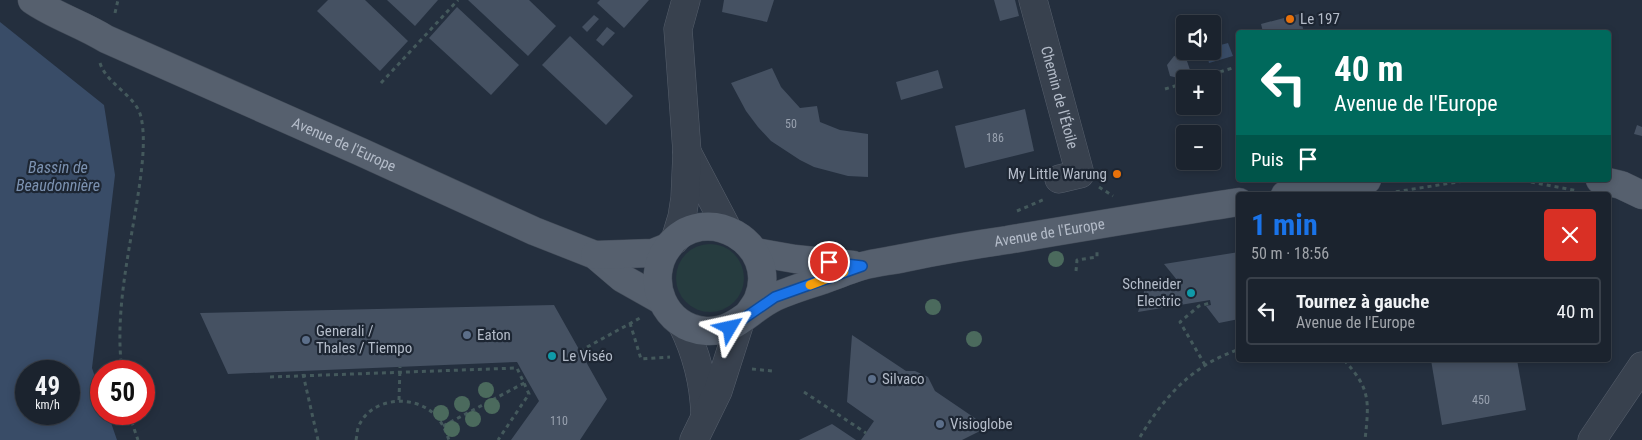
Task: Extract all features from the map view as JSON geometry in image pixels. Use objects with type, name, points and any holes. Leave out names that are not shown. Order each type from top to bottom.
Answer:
[{"type":"main road","name":"Avenue de l'Europe","points":[[32,0],[42,7],[106,39],[534,231],[595,255],[622,278],[661,300],[670,313],[682,324],[693,329],[718,331],[730,328],[775,297],[862,266],[950,249],[1236,202]]},
{"type":"main road","points":[[1590,186],[1620,185],[1642,195]]},
{"type":"main road","points":[[1320,192],[1377,187]]},
{"type":"main road","name":"Avenue de l'Europe","points":[[595,255],[653,253],[671,244],[687,232],[700,227],[714,226],[728,230],[739,235],[755,252],[761,267],[762,284],[758,300],[745,318]]},
{"type":"main road","points":[[661,300],[657,273],[661,259],[671,244]]},
{"type":"main road","name":"Avenue de l'Europe","points":[[755,252],[795,259],[862,266]]},
{"type":"street","points":[[671,244],[682,217],[685,198],[686,152],[678,30],[686,0]]},
{"type":"street","name":"Chemin de l'Étoile","points":[[1032,0],[1069,176]]},
{"type":"street","points":[[686,152],[728,230]]},
{"type":"street","points":[[699,429],[718,391],[745,318]]},
{"type":"street","points":[[682,324],[699,366],[704,397],[699,429]]},
{"type":"street","points":[[1592,440],[1642,366]]},
{"type":"path","points":[[115,13],[118,0]]},
{"type":"path","points":[[381,83],[458,0]]},
{"type":"path","points":[[99,60],[103,71],[133,103],[141,116],[142,129],[142,172],[123,287],[121,360]]},
{"type":"path","points":[[1221,72],[1236,67]]},
{"type":"path","points":[[1165,89],[1176,86]]},
{"type":"path","points":[[1069,176],[1115,197],[1122,221]]},
{"type":"path","points":[[1377,187],[1450,182]]},
{"type":"path","points":[[1538,182],[1590,186]]},
{"type":"path","points":[[1076,271],[1077,260],[1097,257],[1097,249]]},
{"type":"path","points":[[1205,365],[1180,322],[1199,306],[1210,303]]},
{"type":"path","points":[[580,351],[630,323],[641,359],[674,356]]},
{"type":"path","points":[[1140,437],[1173,390],[1205,365],[1236,350]]},
{"type":"path","points":[[1346,362],[1365,387],[1368,409],[1365,440]]},
{"type":"path","points":[[399,400],[400,367]]},
{"type":"path","points":[[270,376],[517,368],[526,382],[529,394],[498,440]]},
{"type":"path","points":[[748,368],[773,371]]},
{"type":"path","points":[[303,374],[310,413],[318,440]]},
{"type":"path","points":[[443,426],[526,382]]},
{"type":"path","points":[[804,392],[866,433]]},
{"type":"path","points":[[356,440],[358,428],[366,416],[382,404],[399,400],[426,407],[437,416],[449,440]]},
{"type":"path","points":[[133,425],[138,440]]},
{"type":"green space","points":[[717,244],[729,250],[738,259],[744,271],[742,291],[734,302],[717,312],[703,312],[686,302],[678,291],[676,271],[686,254],[697,246]]},
{"type":"water","name":"Bassin de Beaudonnière","points":[[0,22],[104,105],[115,175],[93,360],[90,360],[90,425],[112,425],[117,440],[0,440]]},
{"type":"water","points":[[1228,43],[1233,56],[1221,60],[1221,45]]},
{"type":"water","points":[[1208,60],[1219,60],[1209,63]]},
{"type":"building","points":[[328,0],[365,0],[408,41],[380,71],[317,11]]},
{"type":"building","points":[[387,0],[438,0],[415,26]]},
{"type":"building","points":[[468,0],[529,0],[556,26],[528,56]]},
{"type":"building","points":[[600,0],[649,0],[624,28],[597,3]]},
{"type":"building","points":[[724,0],[774,0],[767,22],[722,12]]},
{"type":"building","points":[[994,0],[1015,0],[1019,16],[1000,21]]},
{"type":"building","points":[[457,7],[519,65],[491,95],[429,38]]},
{"type":"building","name":"Le 197","points":[[1299,14],[1303,30],[1262,30],[1261,24]]},
{"type":"building","points":[[594,15],[599,19],[587,32],[582,27]]},
{"type":"building","points":[[607,27],[615,33],[603,46],[596,40]]},
{"type":"building","points":[[570,36],[633,96],[606,125],[542,65]]},
{"type":"building","points":[[1174,56],[1176,56],[1176,60],[1187,60],[1190,70],[1176,70],[1176,78],[1170,76],[1167,65]]},
{"type":"building","points":[[772,68],[781,87],[800,108],[817,106],[820,122],[840,130],[868,134],[868,177],[848,176],[814,167],[771,141],[758,127],[746,111],[731,83]]},
{"type":"building","points":[[938,70],[943,88],[901,100],[896,82]]},
{"type":"building","points":[[1025,109],[1034,151],[965,168],[955,126]]},
{"type":"building","points":[[1637,125],[1642,127],[1642,136],[1634,134]]},
{"type":"building","name":"Schneider Electric","points":[[1236,252],[1236,320],[1219,323],[1206,306],[1211,305],[1210,300],[1138,312],[1146,285],[1177,280],[1164,264]]},
{"type":"building","points":[[554,305],[607,399],[580,440],[511,440],[539,401],[517,362],[228,374],[200,313]]},
{"type":"building","points":[[852,335],[906,371],[915,371],[928,377],[935,391],[988,427],[962,440],[861,440],[874,421],[847,402]]},
{"type":"building","points":[[1431,362],[1517,362],[1526,410],[1442,425]]},
{"type":"building","points":[[832,424],[856,440],[799,440]]},
{"type":"slow traffic","points":[[810,285],[844,272]]},
{"type":"place","name":"Le 197","points":[[1290,19]]},
{"type":"place","name":"My Little Warung","points":[[1117,174]]},
{"type":"place","name":"Schneider Electric","points":[[1191,293]]},
{"type":"place","name":"Eaton","points":[[467,335]]},
{"type":"place","name":"Generali / Thales / Tiempo","points":[[306,340]]},
{"type":"place","name":"Le Viséo","points":[[552,356]]},
{"type":"place","name":"Silvaco","points":[[872,379]]},
{"type":"place","name":"Visioglobe","points":[[940,424]]},
{"type":"route","points":[[730,328],[749,313],[775,297],[862,266],[829,262]]}]
